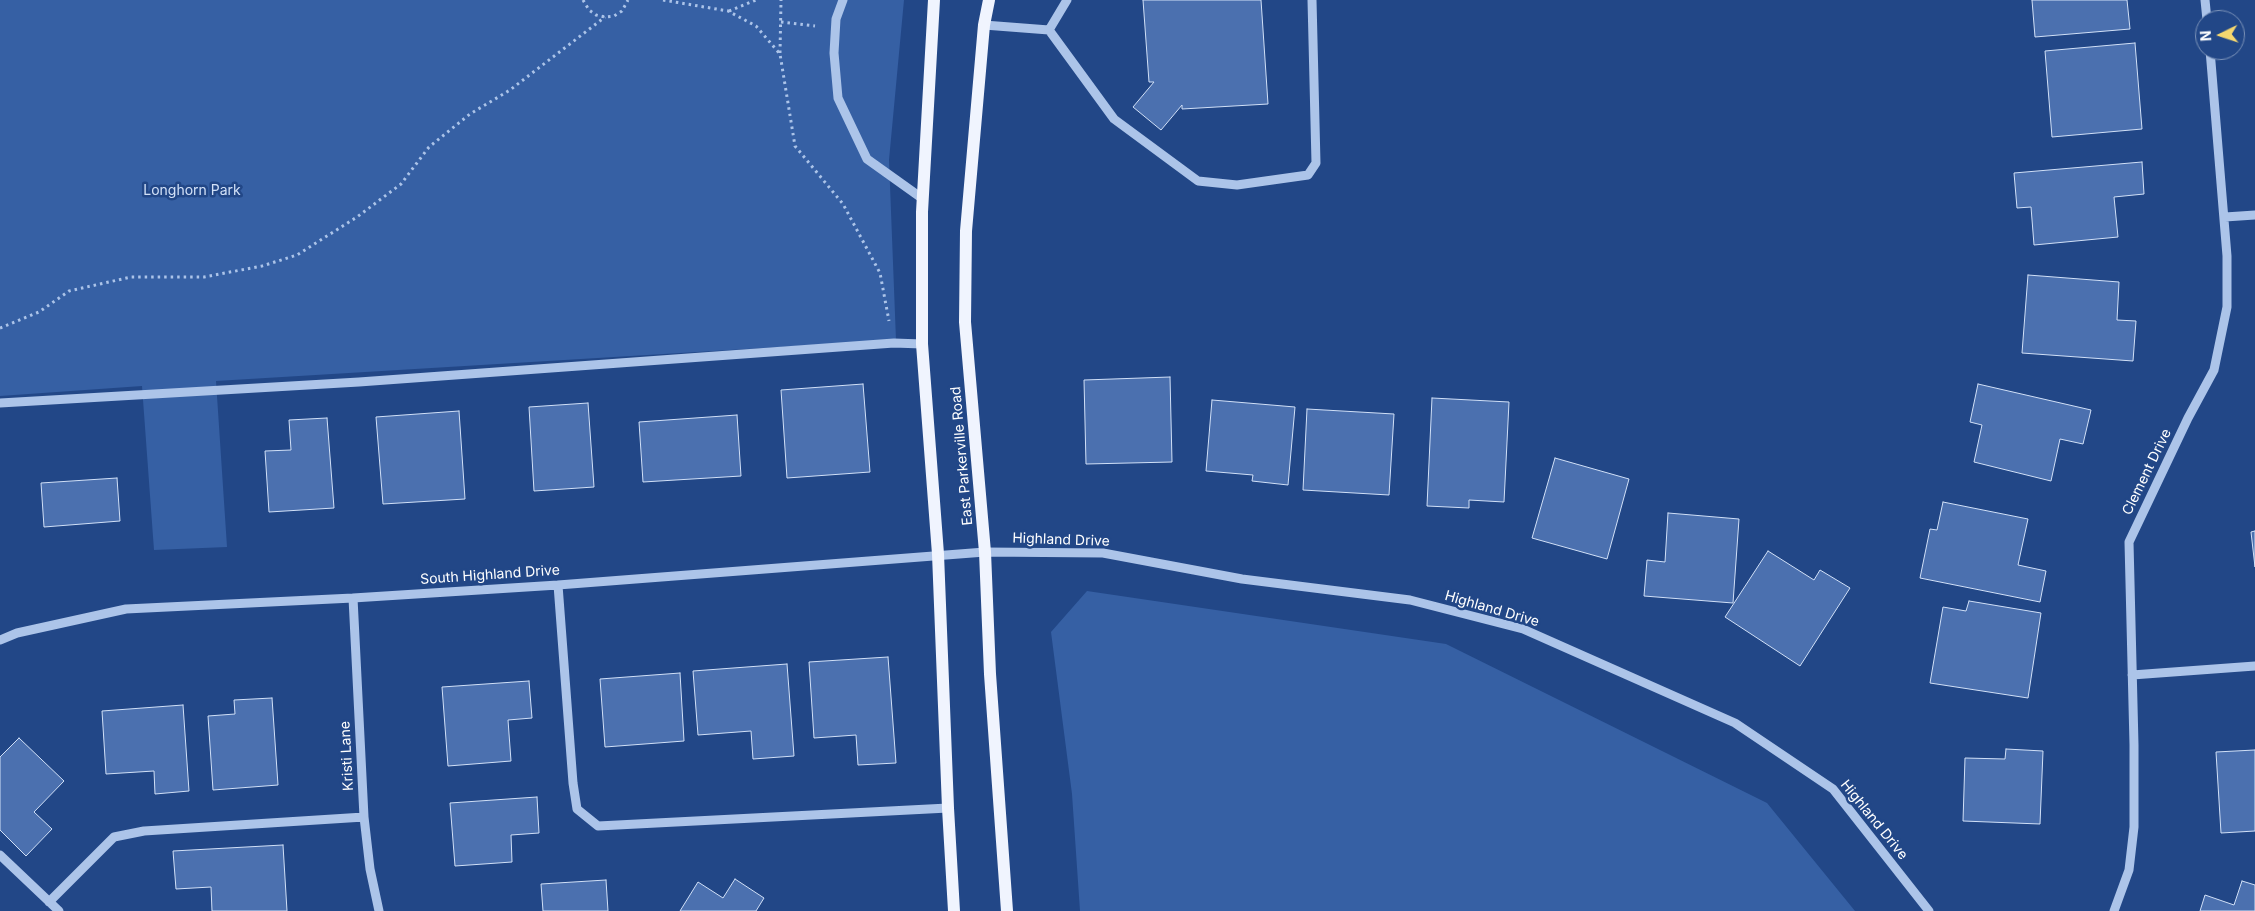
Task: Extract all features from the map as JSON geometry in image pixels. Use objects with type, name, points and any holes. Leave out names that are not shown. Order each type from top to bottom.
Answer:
[{"type":"main road","points":[[934,0],[923,199],[922,344],[938,554],[954,911]]},
{"type":"main road","name":"East Parkerville Road","points":[[989,0],[984,25],[966,231],[965,322],[985,552],[990,674],[1007,911]]},
{"type":"street","points":[[843,0],[836,19],[835,29],[834,53],[838,98],[867,159],[923,199]]},
{"type":"street","points":[[1049,30],[1068,0]]},
{"type":"street","points":[[984,25],[1049,30],[1114,119],[1198,181],[1237,185],[1308,175],[1316,163],[1312,0]]},
{"type":"street","name":"Clement Drive","points":[[2114,911],[2129,870],[2134,827],[2129,542],[2188,418],[2214,370],[2228,307],[2225,217],[2211,60]]},
{"type":"street","points":[[2225,217],[2255,215]]},
{"type":"street","points":[[0,403],[359,382],[894,343],[922,344]]},
{"type":"street","name":"South Highland Drive","points":[[0,640],[17,633],[126,609],[353,598],[558,585],[938,554],[985,552]]},
{"type":"street","name":"Highland Drive","points":[[985,552],[1103,553],[1242,579],[1410,600],[1523,630],[1735,723],[1833,789],[1929,911]]},
{"type":"street","points":[[558,585],[573,783],[577,809],[598,826],[948,808]]},
{"type":"street","name":"Kristi Lane","points":[[353,598],[364,817],[370,869],[379,911]]},
{"type":"street","points":[[2132,675],[2255,666]]},
{"type":"street","points":[[49,902],[114,837],[144,831],[364,817]]},
{"type":"street","points":[[0,855],[59,911]]},
{"type":"path","points":[[583,0],[589,10],[596,15],[605,17],[614,16],[622,11],[628,0]]},
{"type":"path","points":[[664,0],[728,11],[756,26],[780,54]]},
{"type":"path","points":[[728,11],[756,0]]},
{"type":"path","points":[[781,0],[780,54],[796,146],[843,204],[880,273],[890,330]]},
{"type":"path","points":[[0,328],[40,312],[69,291],[131,277],[204,277],[262,266],[297,256],[365,212],[401,184],[429,147],[470,114],[510,90],[605,17]]},
{"type":"path","points":[[781,22],[835,29]]},
{"type":"green space","name":"Longhorn Park","points":[[0,0],[904,0],[889,160],[896,340],[216,381],[227,547],[154,550],[142,386],[0,396]]},
{"type":"green space","points":[[1087,591],[1446,644],[1767,803],[1855,911],[1080,911],[1072,794],[1051,632]]},
{"type":"building","points":[[1143,0],[1261,0],[1268,104],[1182,109],[1182,105],[1161,130],[1133,107],[1154,82],[1149,82]]},
{"type":"building","points":[[2032,0],[2127,0],[2130,29],[2035,37]]},
{"type":"building","points":[[2135,43],[2142,129],[2052,137],[2045,51]]},
{"type":"building","points":[[2142,162],[2144,194],[2114,197],[2118,237],[2034,245],[2031,207],[2017,208],[2014,173]]},
{"type":"building","points":[[2028,275],[2119,282],[2117,320],[2136,321],[2133,361],[2022,353]]},
{"type":"building","points":[[1170,377],[1172,462],[1086,464],[1084,380]]},
{"type":"building","points":[[863,384],[870,472],[787,478],[781,390]]},
{"type":"building","points":[[1978,384],[2091,410],[2083,444],[2060,439],[2051,481],[1974,462],[1982,425],[1970,422]]},
{"type":"building","points":[[1432,398],[1509,402],[1504,502],[1469,500],[1469,508],[1427,506]]},
{"type":"building","points":[[1212,400],[1295,407],[1288,485],[1252,481],[1253,475],[1206,471]]},
{"type":"building","points":[[588,403],[594,487],[534,491],[529,407]]},
{"type":"building","points":[[1307,409],[1394,414],[1389,495],[1303,490]]},
{"type":"building","points":[[459,411],[465,499],[383,504],[376,417]]},
{"type":"building","points":[[737,415],[741,476],[643,482],[639,422]]},
{"type":"building","points":[[327,418],[334,508],[269,512],[265,451],[291,450],[289,420]]},
{"type":"building","points":[[1555,458],[1629,479],[1607,559],[1532,538]]},
{"type":"building","points":[[117,478],[120,521],[44,527],[41,483]]},
{"type":"building","points":[[1943,502],[2028,519],[2018,565],[2046,571],[2040,602],[1920,578],[1930,529],[1937,530]]},
{"type":"building","points":[[1668,513],[1739,519],[1733,603],[1644,596],[1647,560],[1665,562]]},
{"type":"building","points":[[2255,531],[2255,567],[2251,532]]},
{"type":"building","points":[[1768,551],[1814,580],[1820,570],[1850,588],[1800,666],[1725,617]]},
{"type":"building","points":[[1969,601],[2041,613],[2028,698],[1930,683],[1943,607],[1966,611]]},
{"type":"building","points":[[888,657],[896,763],[858,765],[856,735],[814,738],[809,662]]},
{"type":"building","points":[[787,664],[794,756],[753,759],[751,731],[698,735],[693,671]]},
{"type":"building","points":[[680,673],[684,741],[605,747],[600,679]]},
{"type":"building","points":[[529,681],[532,718],[508,720],[511,761],[448,766],[442,687]]},
{"type":"building","points":[[272,698],[278,785],[213,790],[208,716],[235,714],[234,700]]},
{"type":"building","points":[[183,705],[189,791],[155,794],[154,771],[106,774],[102,711]]},
{"type":"building","points":[[19,738],[64,781],[34,812],[52,829],[26,856],[0,830],[0,757]]},
{"type":"building","points":[[2006,749],[2043,751],[2040,824],[1963,821],[1965,758],[2005,759]]},
{"type":"building","points":[[2255,750],[2255,831],[2221,833],[2216,752]]},
{"type":"building","points":[[537,797],[539,833],[511,835],[512,862],[455,866],[450,803]]},
{"type":"building","points":[[283,845],[287,911],[212,911],[211,887],[176,889],[173,851]]},
{"type":"building","points":[[735,879],[764,898],[756,911],[680,911],[698,882],[723,898]]},
{"type":"building","points":[[606,880],[608,911],[543,911],[541,884]]},
{"type":"building","points":[[2242,881],[2255,885],[2255,911],[2200,911],[2205,895],[2234,905]]}]
